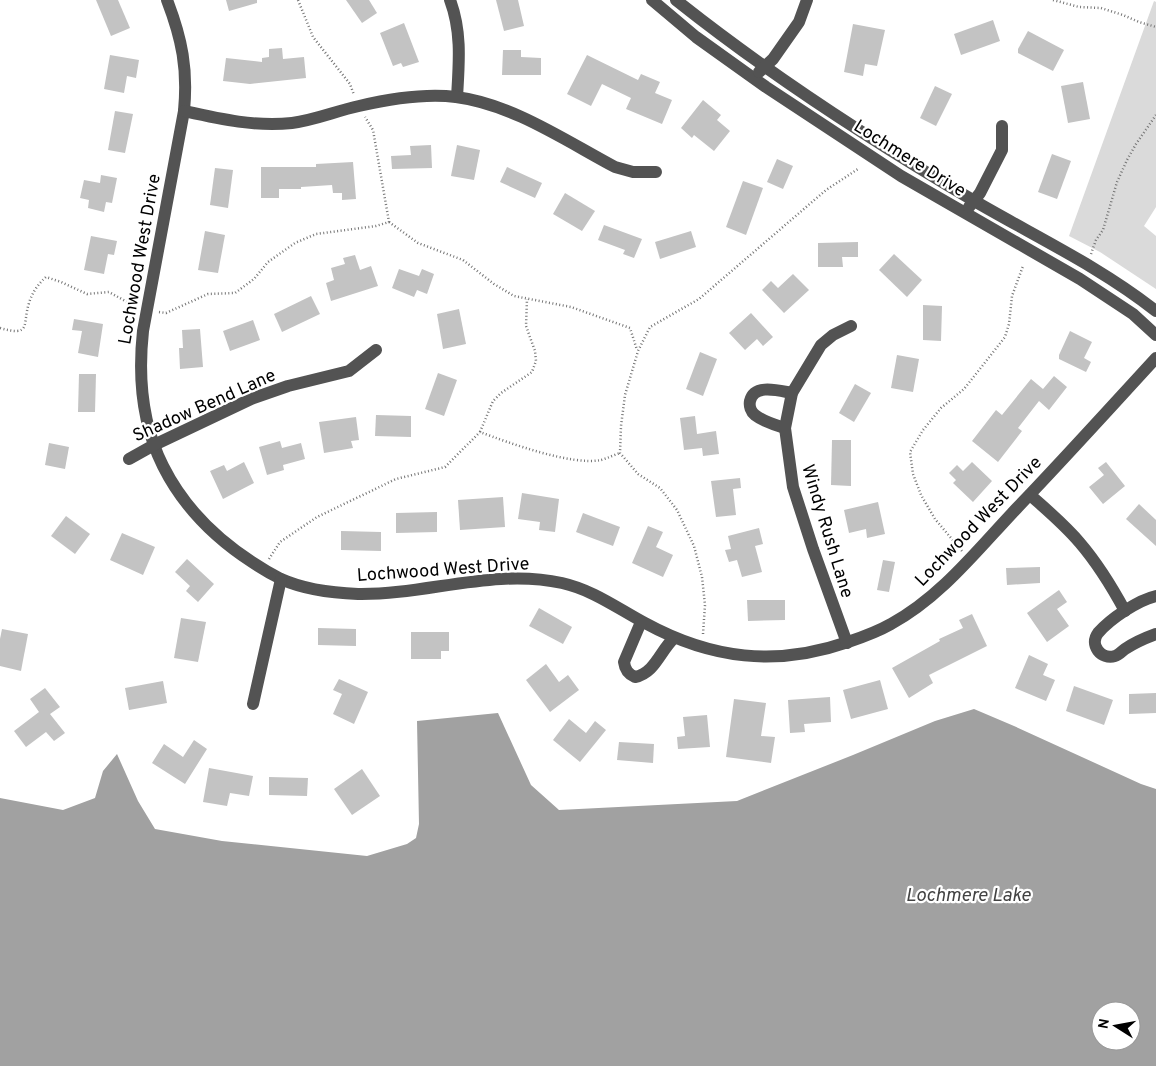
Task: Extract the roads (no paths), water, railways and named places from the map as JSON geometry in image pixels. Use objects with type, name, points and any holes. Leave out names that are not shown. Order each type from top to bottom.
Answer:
[{"type":"street","name":"Lochwood West Drive","points":[[167,0],[176,24],[184,58],[186,88],[184,111],[146,310],[140,353],[140,375],[146,415],[154,445],[171,481],[194,513],[219,538],[263,569],[281,579],[316,588],[360,594],[528,578],[565,584],[602,597],[642,622],[674,638],[702,648],[727,654],[754,657],[802,655],[846,643],[875,632],[906,614],[936,592],[1030,495],[1156,358]]},
{"type":"street","points":[[450,0],[455,14],[459,37],[457,97]]},
{"type":"street","name":"Lochmere Drive","points":[[652,0],[696,37],[754,78],[901,176],[1080,279],[1133,314],[1156,336]]},
{"type":"street","name":"Lochmere Drive","points":[[676,0],[764,67],[877,144],[974,201],[1088,264],[1124,286],[1156,311]]},
{"type":"street","points":[[754,78],[773,60],[798,22],[807,0]]},
{"type":"street","points":[[184,111],[239,122],[276,124],[313,119],[358,106],[406,98],[457,97],[480,102],[509,112],[615,167],[633,172],[656,172]]},
{"type":"street","points":[[964,213],[980,193],[1002,150],[1002,126]]},
{"type":"street","name":"Windy Rush Lane","points":[[846,643],[812,549],[793,487],[784,428],[792,393],[821,344],[833,334],[851,326]]},
{"type":"street","name":"Shadow Bend Lane","points":[[128,459],[232,408],[270,392],[309,380],[350,371],[376,350]]},
{"type":"street","points":[[784,428],[755,415],[751,410],[750,400],[753,394],[765,390],[792,393]]},
{"type":"street","points":[[1030,495],[1080,543],[1106,578],[1125,610]]},
{"type":"street","points":[[253,704],[272,612],[281,579]]},
{"type":"street","points":[[1156,596],[1144,599],[1125,610],[1098,634],[1095,641],[1096,649],[1108,657],[1117,656],[1124,650],[1156,634]]},
{"type":"street","points":[[642,622],[624,662],[628,674],[635,677],[645,674],[651,669],[667,644],[674,638]]},
{"type":"water","name":"Lochmere Lake","points":[[974,709],[1156,789],[1156,1066],[0,1066],[0,798],[63,810],[95,798],[103,771],[117,754],[138,801],[155,829],[222,841],[367,856],[407,844],[416,838],[419,824],[417,721],[498,713],[531,785],[559,810],[737,801],[935,721]]}]
